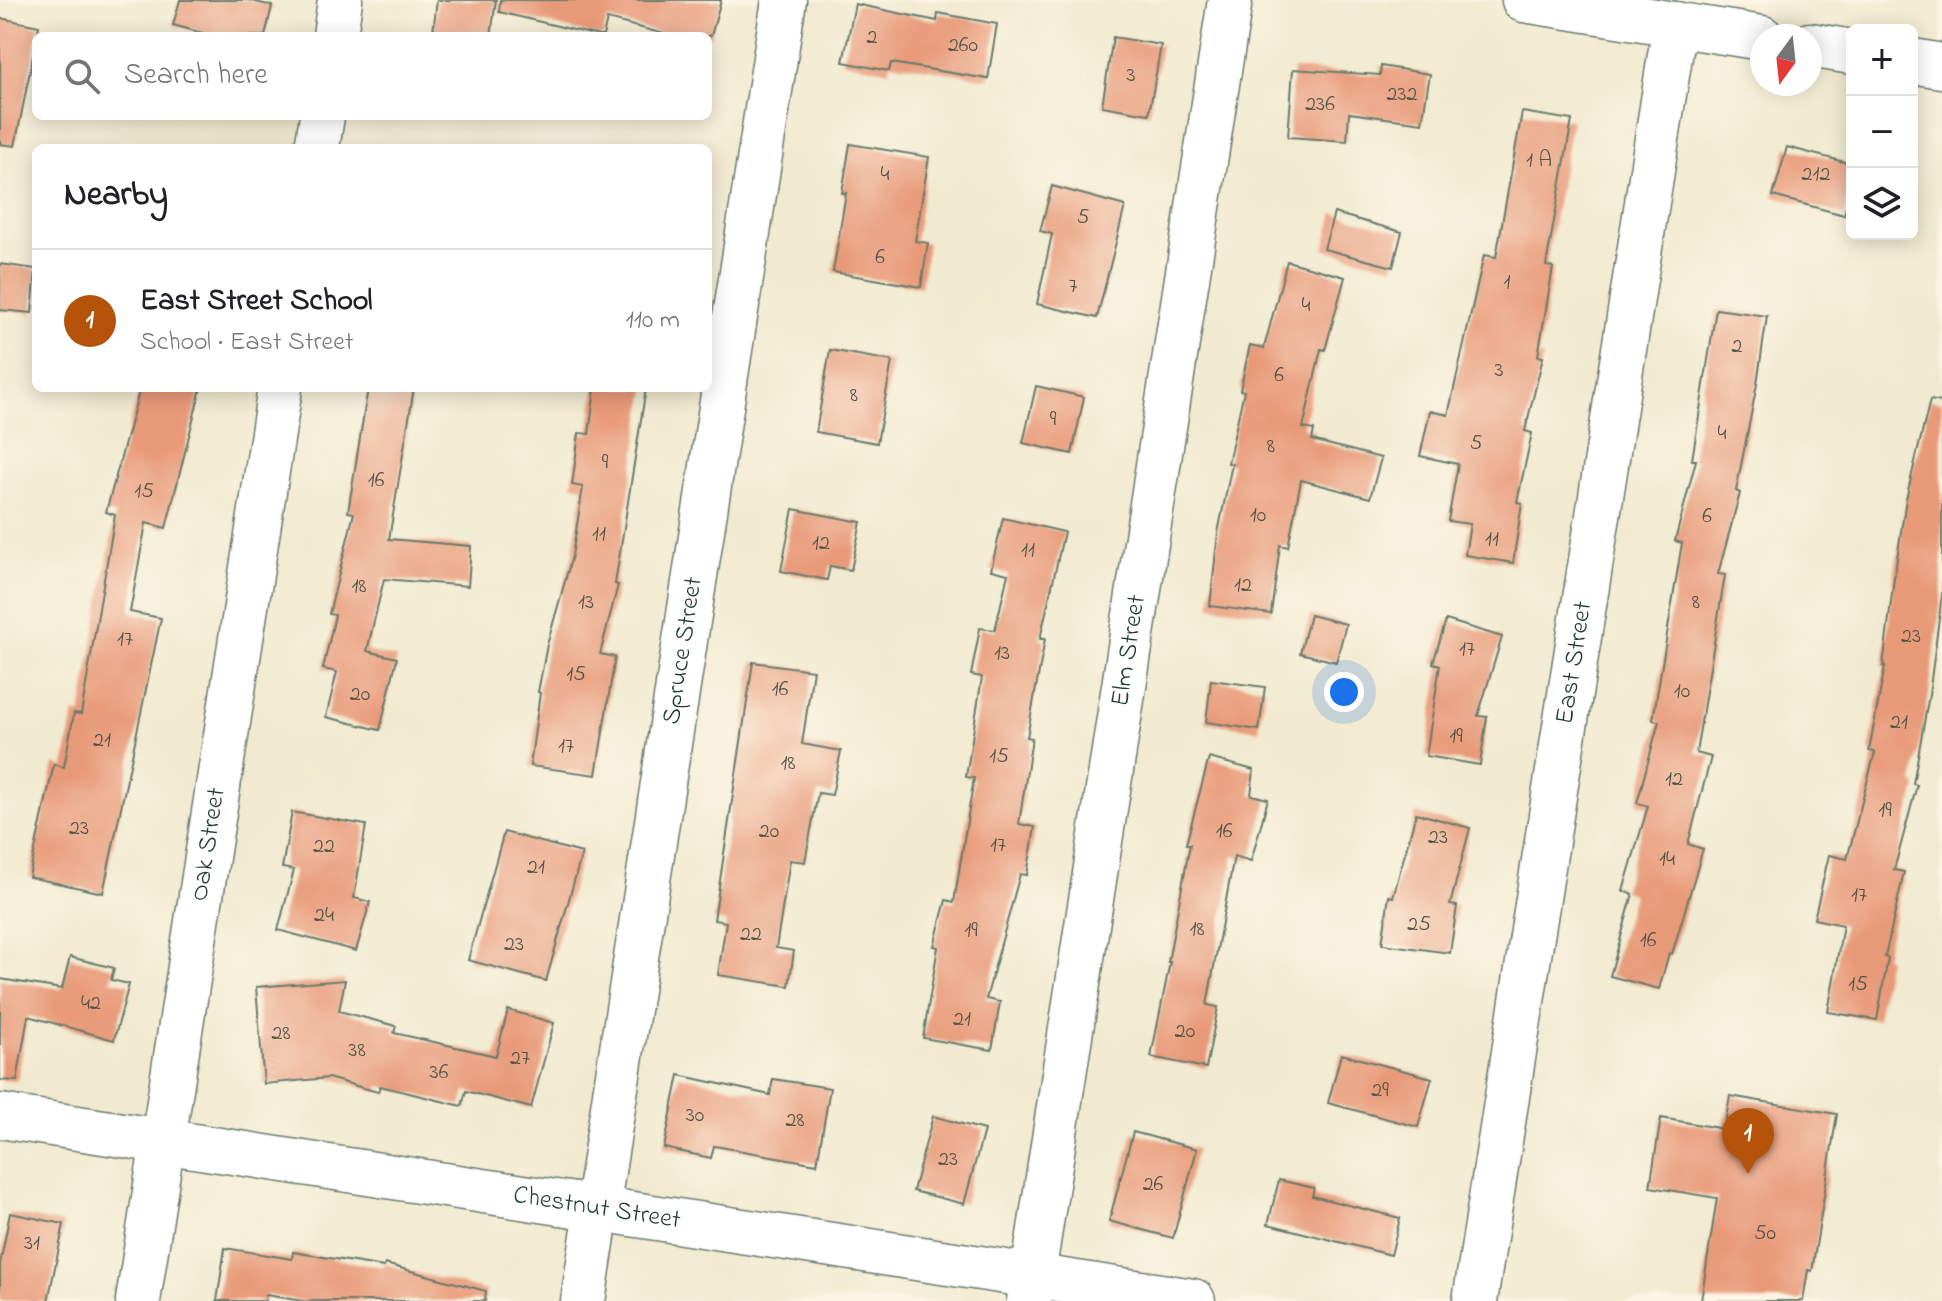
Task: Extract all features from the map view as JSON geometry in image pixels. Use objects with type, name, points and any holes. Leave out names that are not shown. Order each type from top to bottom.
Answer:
[{"type":"street","points":[[336,32],[340,0]]},
{"type":"street","name":"Spruce Street","points":[[583,1301],[784,0]]},
{"type":"street","name":"Elm Street","points":[[1031,1289],[1230,0]]},
{"type":"street","points":[[1524,0],[1750,36]]},
{"type":"street","name":"East Street","points":[[1475,1301],[1675,24]]},
{"type":"street","points":[[1822,47],[1846,51]]},
{"type":"street","points":[[1918,62],[1942,66]]},
{"type":"street","points":[[318,144],[321,120]]},
{"type":"street","name":"Oak Street","points":[[138,1301],[279,392]]},
{"type":"street","name":"Chestnut Street","points":[[0,1116],[597,1208],[1031,1289],[1193,1301]]},
{"type":"building","points":[[180,0],[248,0],[272,6],[266,32],[198,32],[173,25]]},
{"type":"building","points":[[437,0],[496,0],[492,32],[433,32]]},
{"type":"building","points":[[500,0],[721,0],[712,32],[657,32],[607,19],[604,32],[582,32],[499,12]]},
{"type":"building","points":[[855,4],[937,21],[938,13],[997,24],[988,79],[891,63],[889,71],[843,62]]},
{"type":"building","points":[[0,18],[39,26],[38,32],[32,32],[32,61],[15,146],[0,144]]},
{"type":"building","points":[[1113,37],[1161,45],[1149,114],[1102,106]]},
{"type":"building","points":[[1381,66],[1430,74],[1422,123],[1349,113],[1347,141],[1288,137],[1293,69],[1380,75]]},
{"type":"building","points":[[1522,112],[1572,120],[1546,266],[1553,267],[1538,356],[1543,357],[1525,431],[1532,433],[1517,502],[1522,503],[1513,563],[1465,555],[1470,524],[1448,521],[1458,464],[1420,456],[1430,411],[1448,415],[1484,255],[1496,257]]},
{"type":"building","points":[[850,144],[929,157],[915,241],[928,243],[921,287],[833,272],[846,193],[842,193]]},
{"type":"building","points":[[1787,147],[1846,162],[1844,215],[1773,196]]},
{"type":"building","points":[[1052,186],[1125,206],[1097,318],[1037,304],[1052,234],[1040,231]]},
{"type":"building","points":[[1334,213],[1402,232],[1393,267],[1324,249]]},
{"type":"building","points":[[1287,261],[1345,277],[1325,350],[1321,349],[1303,428],[1314,430],[1312,440],[1381,458],[1370,498],[1301,480],[1288,547],[1280,545],[1271,614],[1210,606],[1218,533],[1232,464],[1228,463],[1244,391],[1240,390],[1250,345],[1264,348]]},
{"type":"building","points":[[0,264],[32,268],[32,313],[0,310]]},
{"type":"building","points":[[1716,309],[1767,316],[1736,491],[1740,493],[1718,574],[1725,575],[1696,753],[1711,757],[1688,844],[1703,849],[1659,989],[1610,976],[1633,894],[1623,891],[1648,806],[1637,803],[1659,721],[1653,720],[1682,543],[1675,541],[1696,460],[1692,460]]},
{"type":"building","points":[[830,350],[892,361],[877,443],[816,432]]},
{"type":"building","points":[[1036,386],[1084,397],[1072,454],[1023,443]]},
{"type":"building","points":[[139,392],[200,392],[166,528],[146,523],[130,612],[161,618],[103,893],[29,877],[54,764],[64,767],[74,713],[81,714],[115,515],[106,512]]},
{"type":"building","points":[[367,392],[413,392],[389,539],[471,546],[468,586],[384,579],[367,651],[397,658],[380,730],[326,717],[337,672],[323,669],[335,615],[329,614],[354,513],[348,512]]},
{"type":"building","points":[[594,392],[645,392],[615,584],[618,585],[600,654],[615,657],[596,775],[530,766],[538,692],[547,645],[572,556],[583,487],[572,485],[579,433],[589,434]]},
{"type":"building","points":[[1930,400],[1942,402],[1942,595],[1913,784],[1917,785],[1894,870],[1904,872],[1885,957],[1888,958],[1877,1020],[1828,1012],[1843,925],[1814,919],[1829,855],[1847,859],[1875,752],[1869,751],[1885,666],[1906,499]]},
{"type":"building","points":[[793,509],[861,522],[851,570],[830,566],[827,580],[781,571]]},
{"type":"building","points":[[1003,518],[1064,532],[1040,639],[1045,639],[1027,737],[1032,738],[1019,824],[1035,827],[1027,875],[1020,874],[986,999],[1000,1002],[992,1050],[923,1038],[938,947],[934,946],[946,900],[954,902],[974,778],[966,777],[982,677],[971,675],[980,628],[995,630],[1008,574],[991,570]]},
{"type":"building","points":[[1310,615],[1346,624],[1336,662],[1300,653]]},
{"type":"building","points":[[1446,620],[1502,637],[1478,716],[1487,717],[1480,765],[1426,756],[1440,665],[1433,663]]},
{"type":"building","points":[[753,662],[813,670],[802,744],[841,751],[832,795],[818,793],[805,862],[790,860],[776,948],[794,951],[789,986],[718,975],[726,922],[714,920]]},
{"type":"building","points":[[1211,680],[1265,687],[1259,730],[1206,722]]},
{"type":"building","points":[[1209,758],[1254,770],[1251,795],[1268,799],[1251,861],[1234,856],[1207,1005],[1218,1007],[1206,1068],[1151,1057],[1190,844],[1186,844]]},
{"type":"building","points":[[292,812],[366,825],[354,898],[370,902],[356,951],[278,930],[294,870],[282,868]]},
{"type":"building","points":[[1416,813],[1470,828],[1450,905],[1457,906],[1450,953],[1382,944],[1389,896],[1393,897]]},
{"type":"building","points":[[504,832],[582,853],[546,981],[468,960]]},
{"type":"building","points":[[70,957],[114,968],[111,980],[129,984],[114,1040],[28,1016],[17,1081],[0,1080],[0,979],[62,989]]},
{"type":"building","points":[[345,980],[339,1011],[396,1026],[394,1033],[496,1056],[508,1010],[554,1023],[531,1108],[466,1091],[462,1106],[380,1086],[378,1092],[328,1078],[264,1084],[256,987]]},
{"type":"building","points":[[1341,1054],[1432,1078],[1418,1127],[1328,1103]]},
{"type":"building","points":[[679,1075],[770,1095],[773,1079],[830,1088],[817,1164],[714,1146],[711,1158],[664,1148]]},
{"type":"building","points":[[1730,1096],[1837,1114],[1812,1271],[1808,1270],[1803,1301],[1701,1301],[1717,1198],[1650,1187],[1661,1118],[1724,1129]]},
{"type":"building","points":[[933,1116],[984,1130],[964,1204],[913,1191]]},
{"type":"building","points":[[1133,1132],[1197,1149],[1173,1238],[1109,1221]]},
{"type":"building","points":[[1279,1180],[1314,1188],[1312,1196],[1400,1218],[1391,1255],[1268,1224]]},
{"type":"building","points":[[10,1213],[64,1224],[48,1301],[0,1301],[0,1264]]},
{"type":"building","points":[[225,1248],[292,1259],[293,1252],[384,1267],[385,1264],[486,1291],[485,1301],[302,1301],[266,1295],[265,1301],[217,1301]]},
{"type":"place","name":"East Street School","points":[[1748,1174]]}]
